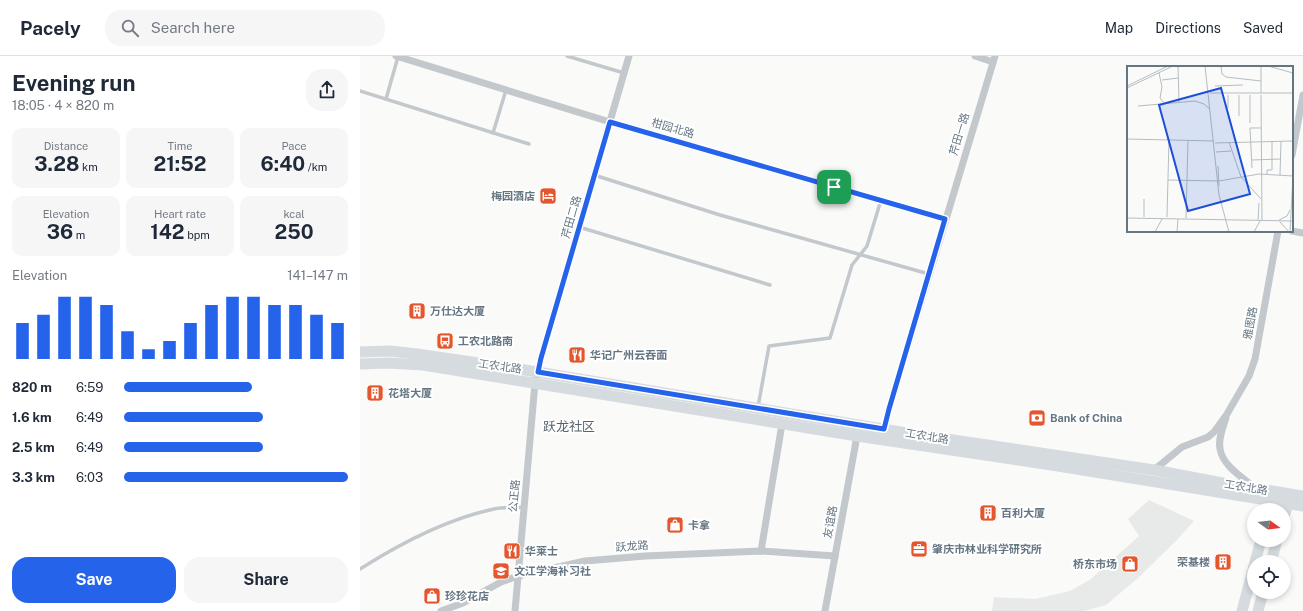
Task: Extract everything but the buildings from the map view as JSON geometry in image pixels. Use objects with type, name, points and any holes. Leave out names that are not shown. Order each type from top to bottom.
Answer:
[{"type":"street","name":"柑园北路","points":[[397,56],[610,122],[945,219]]},
{"type":"street","name":"芹田二路","points":[[535,383],[629,56]]},
{"type":"street","points":[[975,56],[994,59]]},
{"type":"street","name":"芹田一路","points":[[884,429],[945,219],[994,59]]},
{"type":"street","points":[[1293,150],[1303,95]]},
{"type":"street","points":[[1293,231],[1303,233]]},
{"type":"street","name":"雅图路","points":[[1227,414],[1249,376],[1255,359],[1278,232]]},
{"type":"street","name":"工农北路","points":[[360,352],[390,351],[417,354],[538,372],[884,429],[1154,470],[1303,496]]},
{"type":"street","name":"工农北路","points":[[360,364],[389,363],[423,365],[857,436],[1058,466],[1255,503]]},
{"type":"street","name":"公正路","points":[[515,611],[535,383]]},
{"type":"street","points":[[1154,470],[1182,447],[1208,437],[1227,414]]},
{"type":"street","points":[[1227,414],[1220,438],[1220,450],[1224,459],[1236,473],[1256,489]]},
{"type":"street","points":[[761,551],[782,424]]},
{"type":"street","name":"友谊路","points":[[825,611],[857,436]]},
{"type":"street","name":"工农北路","points":[[1291,504],[1303,506]]},
{"type":"street","name":"跃龙路","points":[[441,611],[463,603],[501,582],[518,576],[584,561],[646,556],[761,551],[835,556]]},
{"type":"street","points":[[1242,611],[1247,592]]},
{"type":"street","points":[[1258,611],[1261,599]]},
{"type":"lane","points":[[386,99],[397,56]]},
{"type":"lane","points":[[567,56],[624,73]]},
{"type":"lane","points":[[493,133],[506,90]]},
{"type":"lane","points":[[360,91],[529,144]]},
{"type":"lane","points":[[594,175],[720,215],[929,274]]},
{"type":"lane","points":[[757,408],[769,346],[830,338],[852,265],[867,246],[881,200]]},
{"type":"lane","points":[[579,227],[770,285]]},
{"type":"lane","points":[[360,569],[424,533],[458,519],[495,509],[524,507]]},
{"type":"shaded area","name":"桥东市场","points":[[1149,500],[1194,521],[1138,578],[1106,605],[1084,611],[992,611],[994,597],[1035,599],[1070,591],[1091,579],[1139,536],[1128,519]]},
{"type":"place","name":"梅园酒店","points":[[548,196]]},
{"type":"place","name":"万仕达大厦","points":[[417,311]]},
{"type":"place","name":"工农北路南","points":[[445,341]]},
{"type":"place","name":"华记广州云吞面","points":[[577,355]]},
{"type":"place","name":"花塔大厦","points":[[375,393]]},
{"type":"place","name":"Bank of China","points":[[1037,418]]},
{"type":"place","name":"百利大厦","points":[[988,513]]},
{"type":"place","name":"卡拿","points":[[675,525]]},
{"type":"place","name":"肇庆市林业科学研究所","points":[[919,549]]},
{"type":"place","name":"华莱士","points":[[512,551]]},
{"type":"place","name":"荣基楼","points":[[1223,562]]},
{"type":"place","name":"桥东市场","points":[[1130,564]]},
{"type":"place","name":"文江学海补习社","points":[[501,571]]},
{"type":"place","name":"珍珍花店","points":[[432,596]]},
{"type":"district","name":"跃龙社区","points":[[569,426]]},
{"type":"route","points":[[610,122],[834,187],[945,219],[884,429],[538,372],[610,122]]}]
